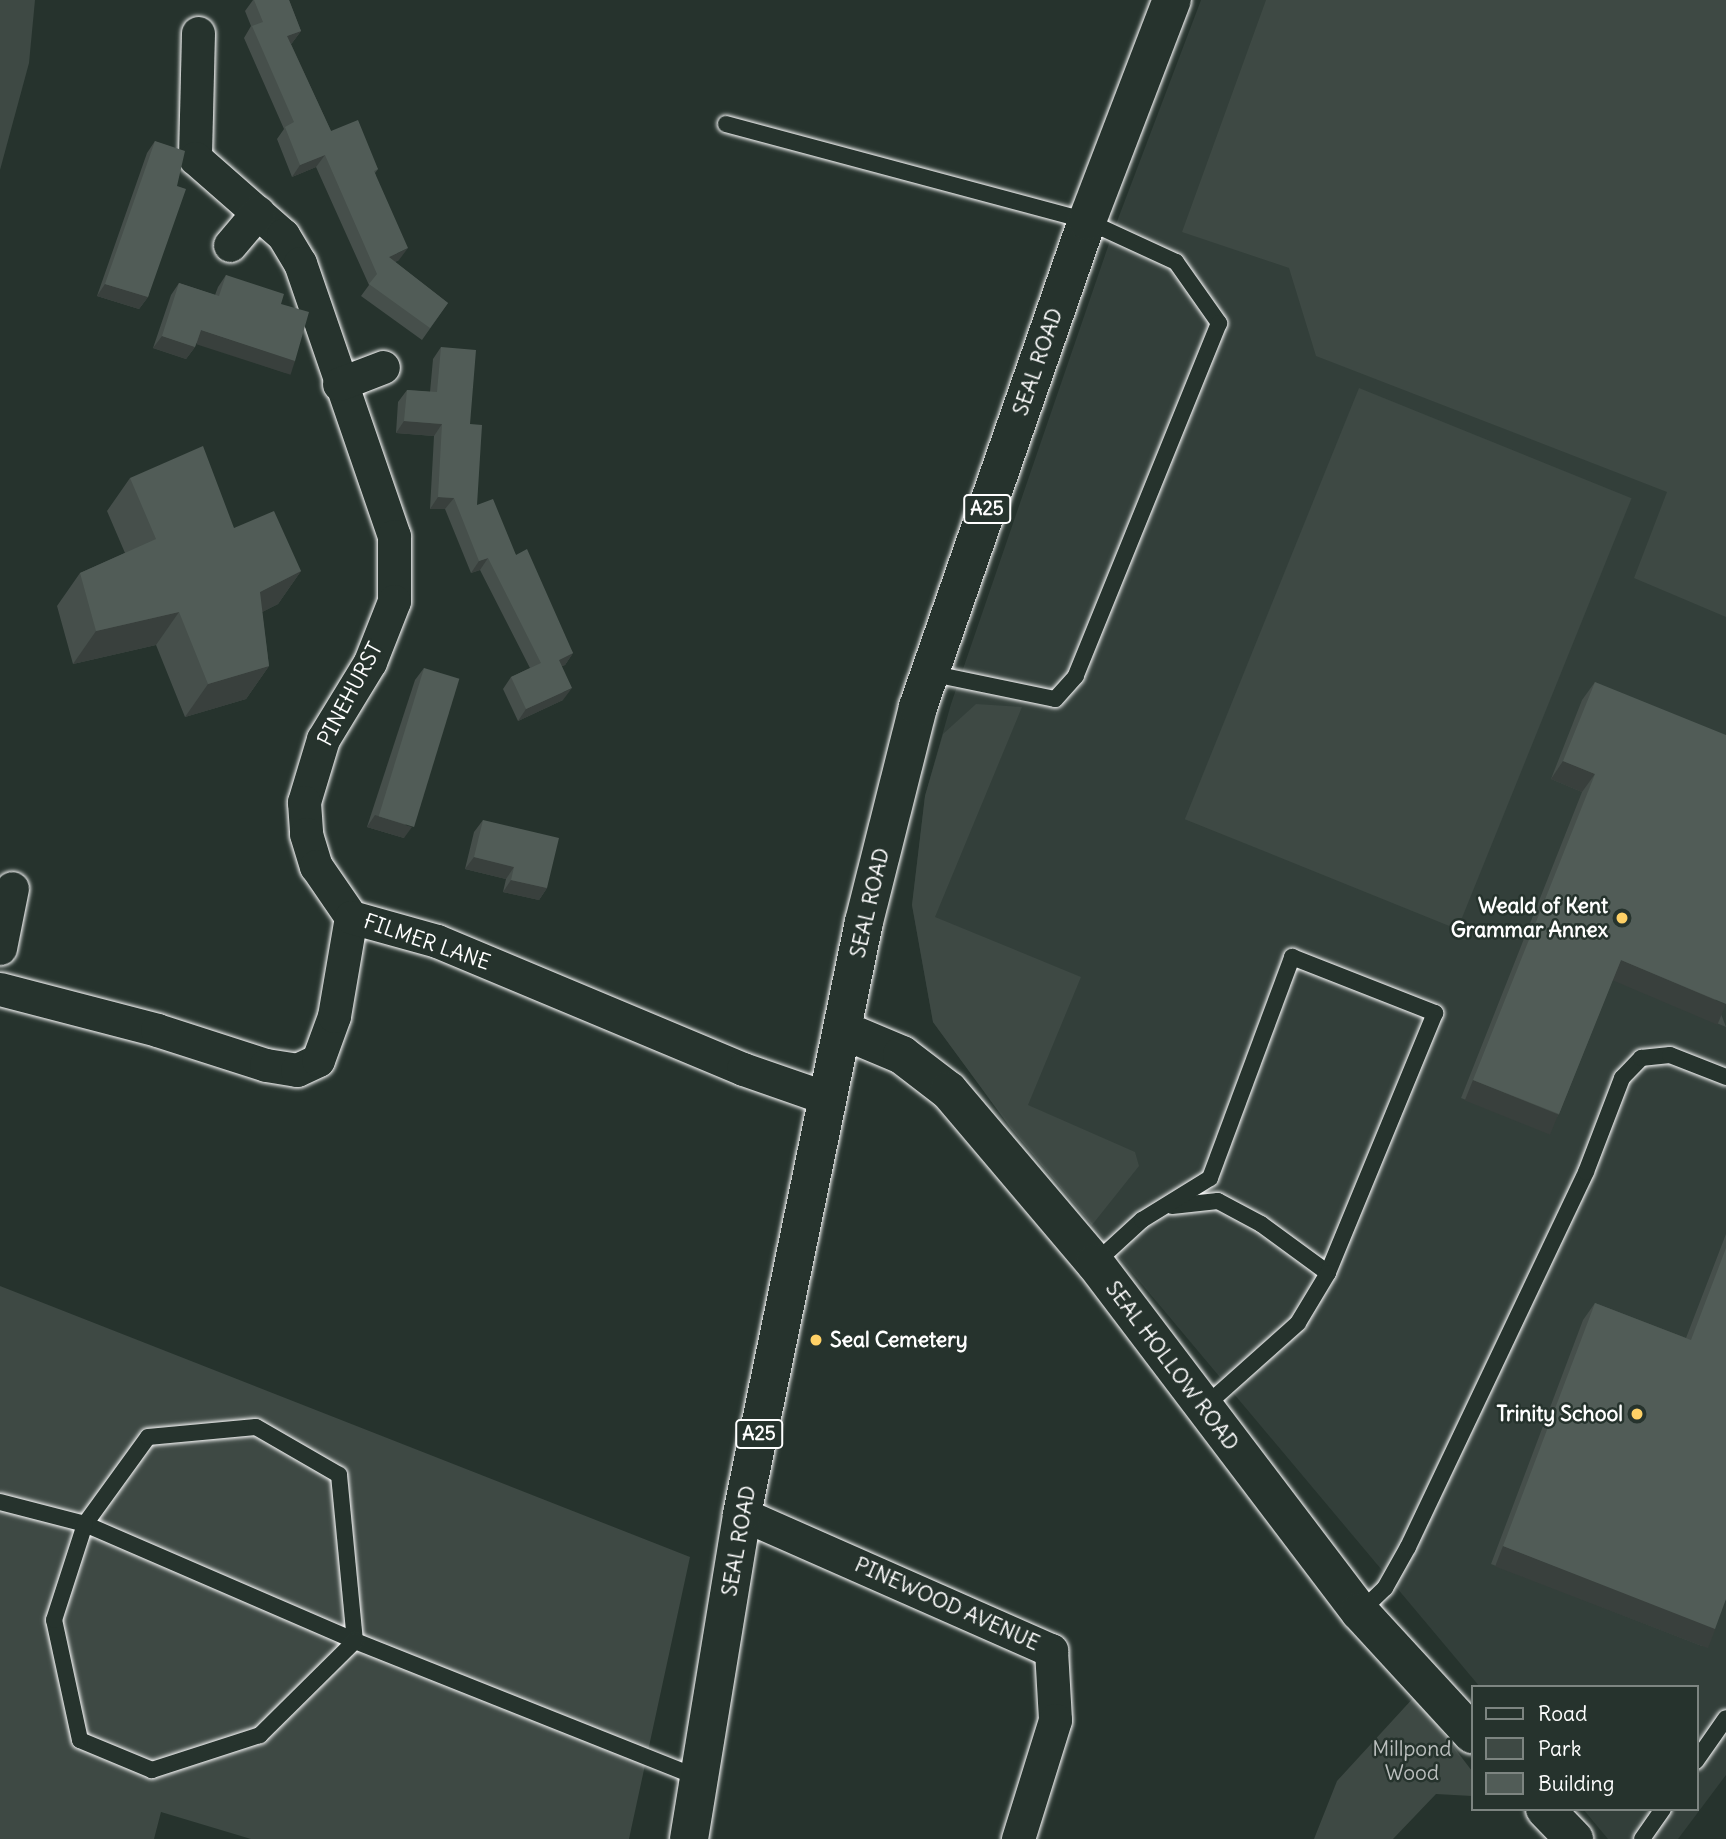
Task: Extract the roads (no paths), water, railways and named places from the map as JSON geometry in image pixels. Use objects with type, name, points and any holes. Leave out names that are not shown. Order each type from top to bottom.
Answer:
[{"type":"main road","name":"SEAL ROAD","points":[[689,1839],[702,1779],[742,1514],[845,1031],[864,922],[930,673],[1087,220],[1172,0]]},
{"type":"main road","name":"SEAL HOLLOW ROAD","points":[[845,1031],[902,1055],[949,1091],[1095,1263],[1202,1409],[1360,1612],[1470,1732]]},
{"type":"main road","points":[[1547,1811],[1574,1839]]},
{"type":"street","name":"PINEHURST","points":[[198,33],[195,158],[283,235],[300,262],[339,384],[394,536],[394,601],[370,662],[323,739],[304,802],[306,834],[316,866],[351,917]]},
{"type":"street","points":[[230,245],[258,212]]},
{"type":"street","points":[[339,384],[383,367]]},
{"type":"street","points":[[0,948],[12,888]]},
{"type":"street","name":"FILMER LANE","points":[[0,989],[157,1030],[266,1065],[297,1070],[318,1060],[334,1016],[351,917],[438,941],[743,1069],[830,1099]]},
{"type":"street","name":"PINEWOOD AVENUE","points":[[742,1514],[1051,1650],[1055,1720],[1018,1839]]},
{"type":"lane","points":[[726,124],[1087,220],[1176,262],[1219,323],[1076,676],[1055,699],[930,673]]},
{"type":"lane","points":[[1095,1263],[1142,1220],[1210,1178],[1292,957],[1435,1013],[1328,1273],[1298,1322],[1202,1409]]},
{"type":"lane","points":[[1360,1612],[1385,1588],[1408,1547],[1580,1184],[1622,1078],[1641,1058],[1670,1055],[1726,1077]]},
{"type":"lane","points":[[1166,1207],[1218,1201],[1261,1224],[1328,1273]]},
{"type":"lane","points":[[256,1427],[339,1475],[355,1641],[260,1735],[152,1770],[80,1740],[54,1620],[86,1524],[148,1437],[256,1427]]},
{"type":"lane","points":[[0,1502],[86,1524],[355,1641],[702,1779]]},
{"type":"lane","points":[[1698,1758],[1726,1718]]},
{"type":"lane","points":[[1642,1839],[1661,1811]]},
{"type":"place","name":"Weald of Kent Grammar Annex","points":[[1622,918]]},
{"type":"place","name":"Seal Cemetery","points":[[816,1340]]},
{"type":"place","name":"Trinity School","points":[[1637,1414]]},
{"type":"park label","name":"Millpond Wood","points":[[1412,1761]]}]
